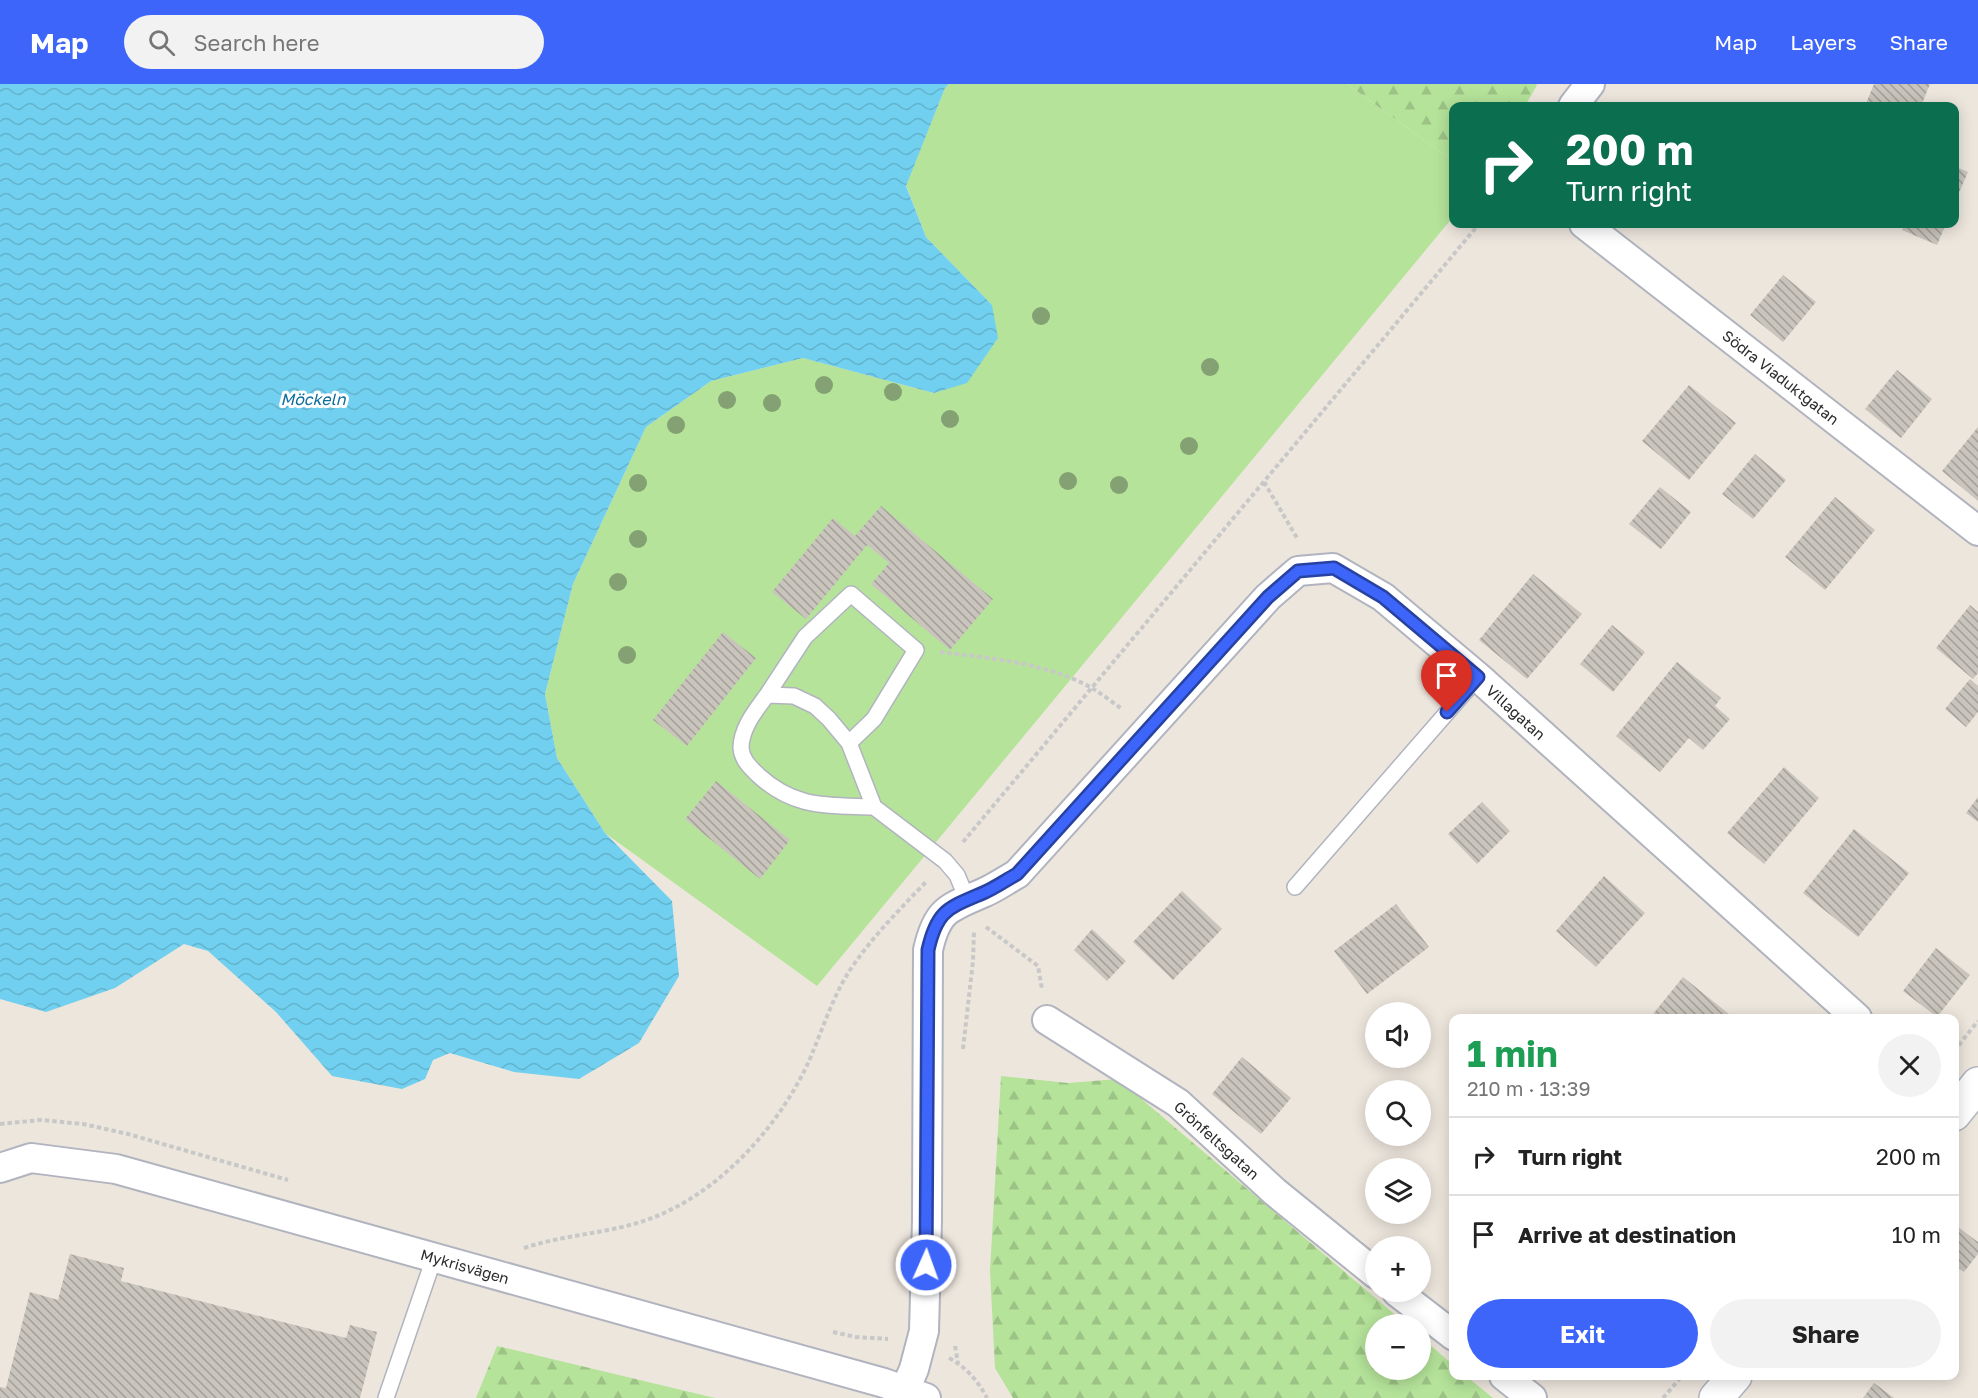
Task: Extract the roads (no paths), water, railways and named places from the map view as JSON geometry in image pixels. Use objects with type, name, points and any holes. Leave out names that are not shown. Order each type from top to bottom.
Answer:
[{"type":"street","points":[[1576,102],[1590,84]]},
{"type":"street","name":"Södra Viaduktgatan","points":[[1589,228],[1978,531]]},
{"type":"street","name":"Villagatan","points":[[967,899],[1017,874],[1268,597],[1298,571],[1334,568],[1383,597],[1478,677],[1853,1014]]},
{"type":"street","points":[[915,1394],[914,1369],[924,1331],[928,1213],[928,950],[933,929],[943,914],[967,899]]},
{"type":"street","name":"Grönfeltsgatan","points":[[1047,1020],[1178,1103],[1275,1192],[1365,1265]]},
{"type":"street","points":[[1959,1106],[1978,1084]]},
{"type":"street","name":"Mykrisvägen","points":[[0,1168],[31,1158],[116,1169],[915,1394]]},
{"type":"street","points":[[1410,1302],[1449,1332]]},
{"type":"street","points":[[1509,1380],[1532,1398]]},
{"type":"street","points":[[1716,1398],[1732,1380]]},
{"type":"lane","points":[[849,743],[874,719],[916,650],[851,594],[805,637],[747,723],[741,748],[746,764],[766,783],[785,796],[824,805],[874,807]]},
{"type":"lane","points":[[1295,887],[1478,677]]},
{"type":"lane","points":[[767,695],[794,696],[815,706],[830,719],[849,743],[874,807],[945,861],[957,875],[967,899]]},
{"type":"lane","points":[[386,1398],[434,1258]]},
{"type":"water","name":"Möckeln","points":[[0,84],[949,84],[945,88],[906,186],[926,237],[992,305],[998,338],[967,383],[934,393],[803,358],[711,381],[646,427],[573,584],[545,694],[557,758],[605,833],[672,901],[679,976],[639,1043],[579,1079],[514,1072],[450,1053],[433,1060],[425,1079],[402,1089],[332,1076],[276,1012],[208,951],[184,944],[115,988],[46,1012],[0,999]]}]
